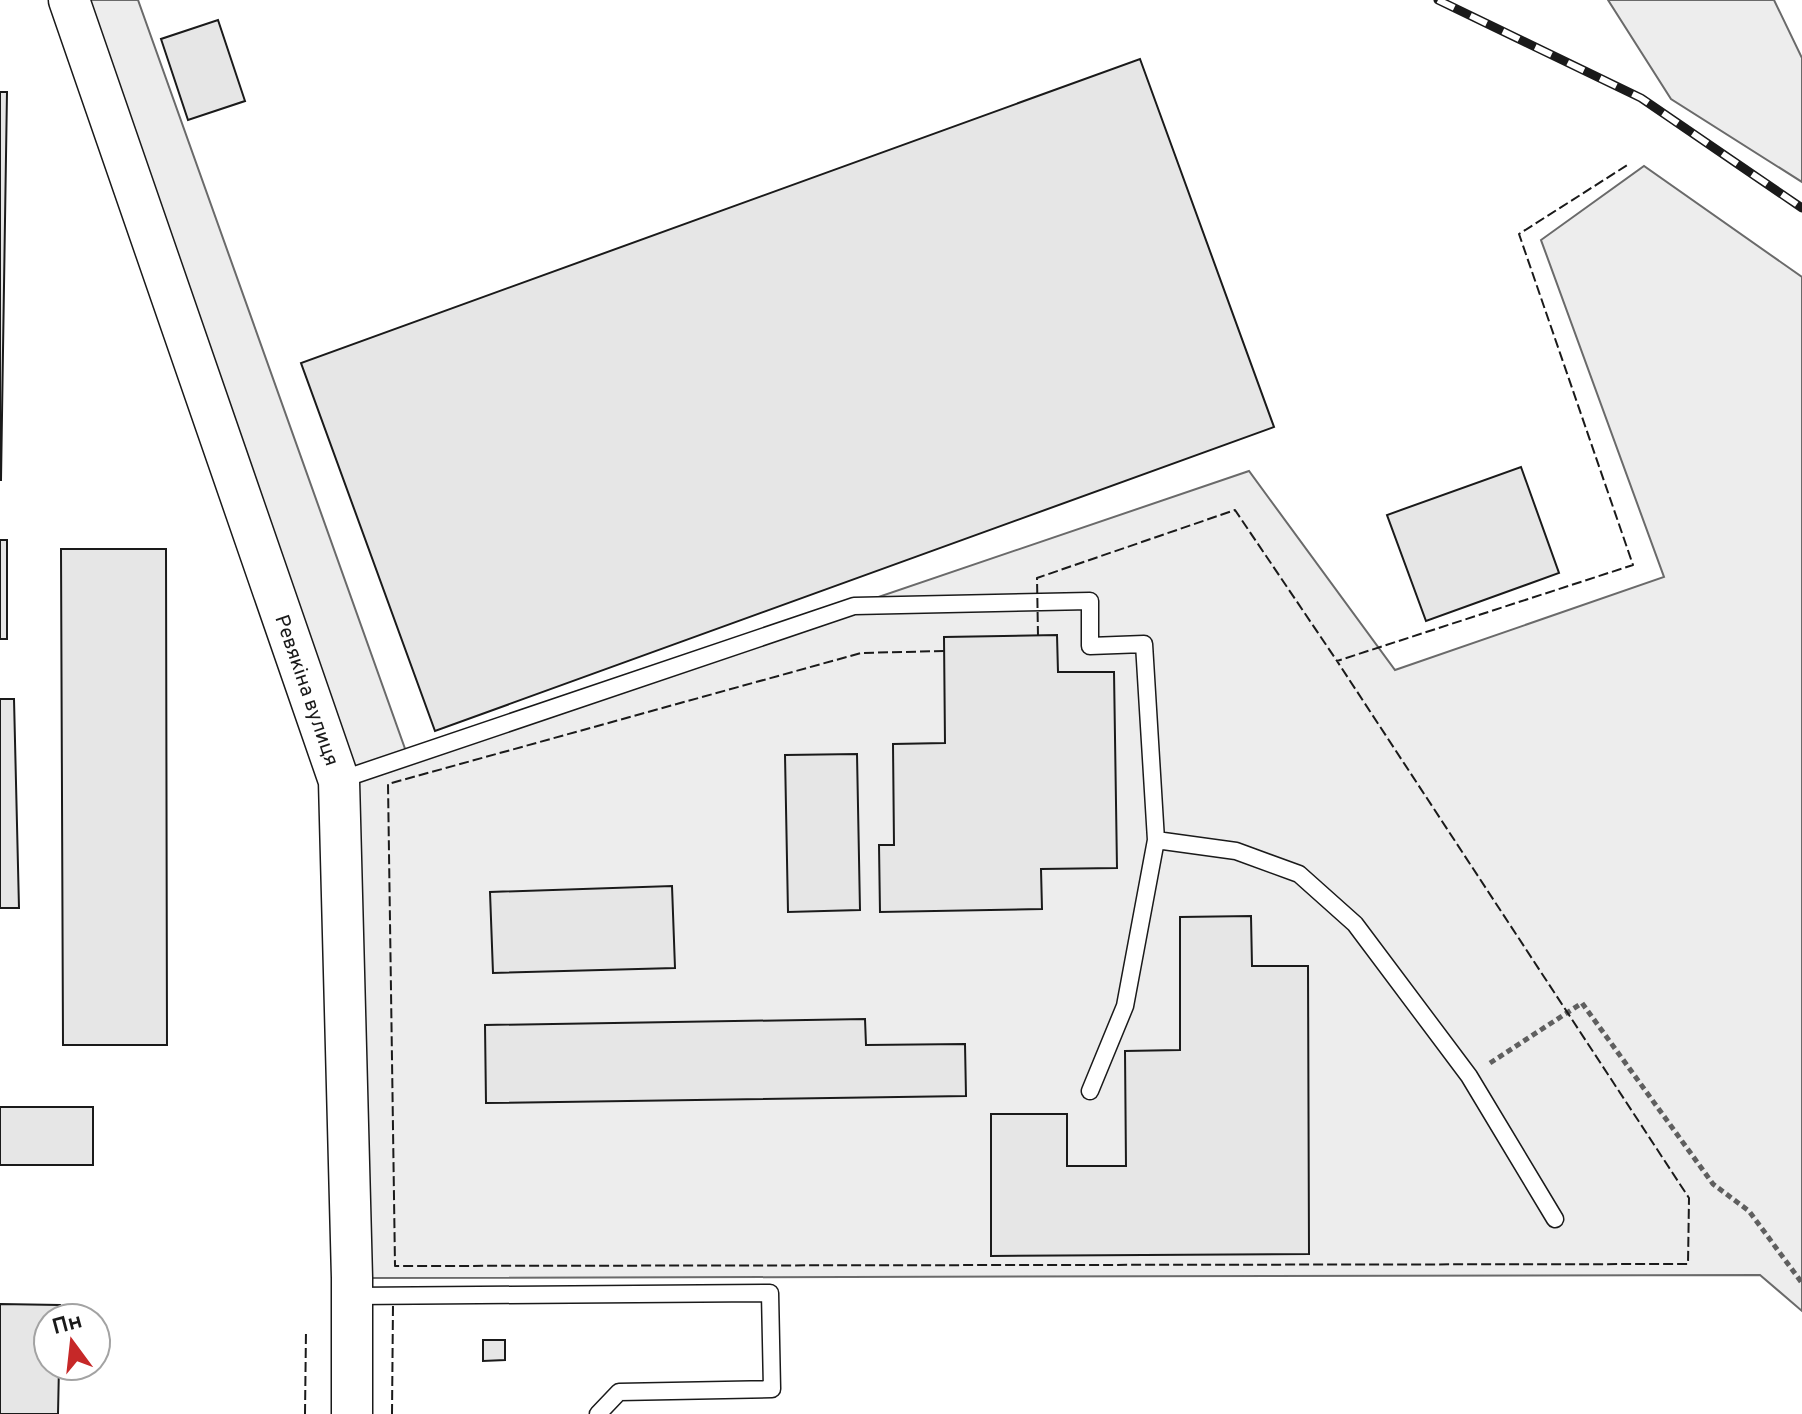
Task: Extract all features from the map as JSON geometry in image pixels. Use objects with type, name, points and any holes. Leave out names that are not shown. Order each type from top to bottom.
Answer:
[{"type":"street","name":"Ревякіна вулиця","points":[[69,0],[339,781],[352,1296],[352,1414]]},
{"type":"lane","points":[[339,781],[854,606],[1090,601],[1090,646],[1144,644],[1156,840],[1125,1006],[1090,1091]]},
{"type":"lane","points":[[1156,840],[1236,851],[1299,874],[1355,924],[1469,1076],[1555,1219]]},
{"type":"lane","points":[[352,1296],[770,1293],[772,1389],[619,1392],[598,1414]]},
{"type":"path","points":[[1469,1076],[1582,1003],[1713,1184],[1749,1211],[1802,1283]]},
{"type":"shaded area","points":[[69,0],[138,0],[408,757],[1249,471],[1395,670],[1664,577],[1541,240],[1644,166],[1802,277],[1802,1311],[1760,1275],[352,1278],[339,781]]},
{"type":"shaded area","points":[[1608,0],[1774,0],[1802,58],[1802,182],[1671,99]]},
{"type":"building","points":[[218,20],[245,101],[188,120],[161,39]]},
{"type":"building","points":[[1140,59],[1274,427],[435,731],[301,363]]},
{"type":"building","points":[[0,92],[7,92],[1,480],[0,480]]},
{"type":"building","points":[[1521,467],[1559,573],[1426,621],[1387,515]]},
{"type":"building","points":[[0,540],[7,540],[7,639],[0,639]]},
{"type":"building","points":[[61,549],[166,549],[167,1045],[63,1045]]},
{"type":"building","points":[[1057,635],[1058,672],[1114,672],[1117,868],[1041,869],[1042,909],[880,912],[879,845],[894,845],[893,744],[945,743],[944,637]]},
{"type":"building","points":[[0,699],[14,699],[19,908],[0,908]]},
{"type":"building","points":[[857,754],[860,910],[788,912],[785,755]]},
{"type":"building","points":[[672,886],[675,968],[493,973],[490,892]]},
{"type":"building","points":[[1251,916],[1252,966],[1308,966],[1309,1254],[991,1256],[991,1114],[1067,1114],[1067,1166],[1126,1166],[1125,1051],[1180,1050],[1180,917]]},
{"type":"building","points":[[865,1019],[866,1045],[965,1044],[966,1096],[486,1103],[485,1025]]},
{"type":"building","points":[[0,1107],[93,1107],[93,1165],[0,1165]]},
{"type":"building","points":[[0,1304],[32,1305],[32,1382],[59,1382],[58,1414],[0,1414]]},
{"type":"building","points":[[483,1340],[505,1340],[505,1360],[483,1361]]},
{"type":"railway","points":[[1438,0],[1641,98],[1802,208]]},
{"type":"fence","points":[[944,651],[861,653],[388,784],[395,1266],[1688,1264],[1689,1198],[1337,661],[1633,565],[1519,234],[1629,164]]},
{"type":"fence","points":[[1038,636],[1037,578],[1235,510],[1337,661]]},
{"type":"fence","points":[[392,1414],[393,1304]]},
{"type":"fence","points":[[305,1414],[306,1330]]}]
